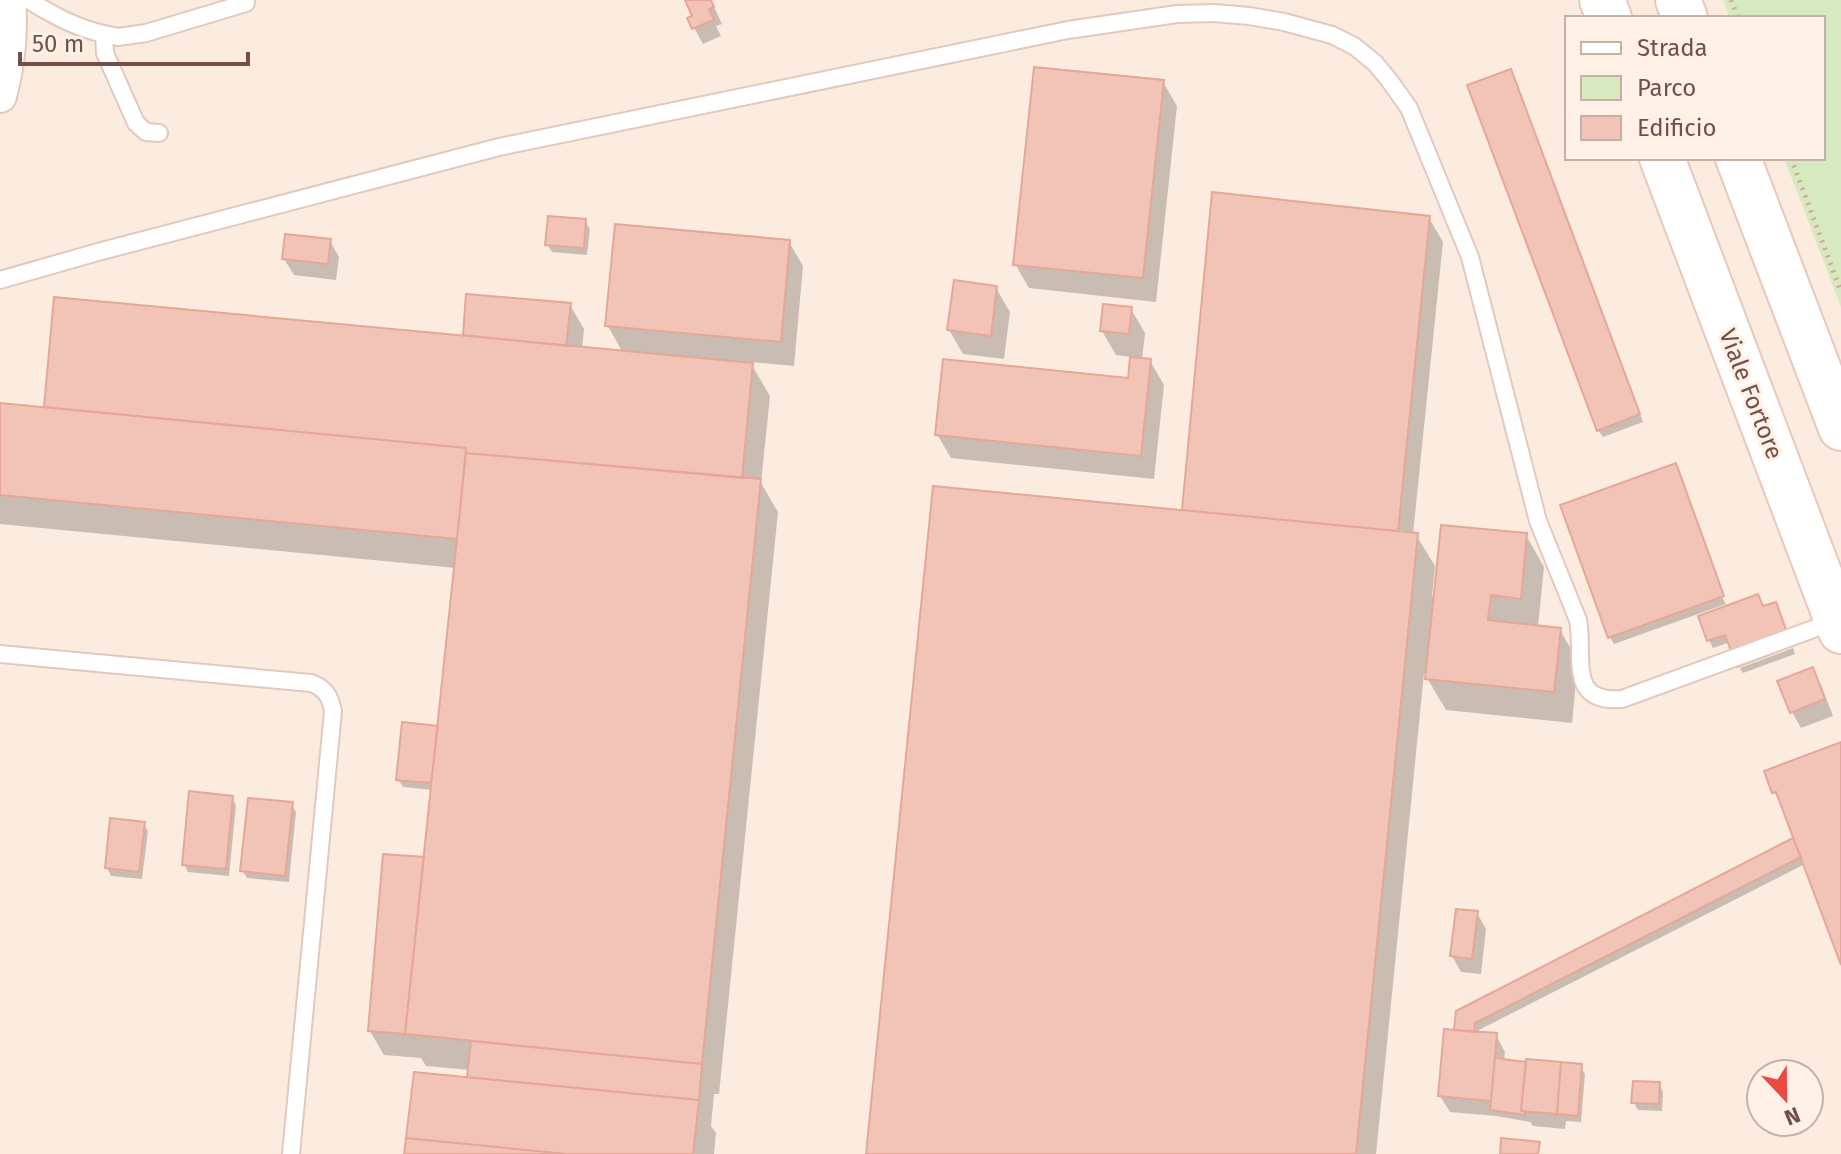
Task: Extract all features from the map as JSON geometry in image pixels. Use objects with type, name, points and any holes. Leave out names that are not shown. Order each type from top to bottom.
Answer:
[{"type":"main road","name":"Viale Fortore","points":[[1663,160],[1839,626]]},
{"type":"main road","points":[[1739,160],[1841,428]]},
{"type":"street","points":[[0,96],[12,30],[9,0]]},
{"type":"lane","points":[[28,0],[78,27],[118,37],[134,36],[246,3]]},
{"type":"lane","points":[[0,280],[499,147],[1053,33],[1177,14],[1214,13],[1284,22],[1332,35],[1354,46],[1375,63],[1409,108],[1470,257],[1538,521],[1578,620],[1581,637],[1579,672],[1582,683],[1591,693],[1599,698],[1622,699],[1839,626]]},
{"type":"lane","points":[[104,34],[105,53],[136,123],[146,132],[159,133]]},
{"type":"lane","points":[[0,654],[311,683],[327,694],[333,711],[291,1154]]},
{"type":"path","points":[[1792,160],[1841,292]]},
{"type":"green space","points":[[1723,0],[1841,0],[1841,307],[1785,160],[1825,160],[1825,16],[1729,16]]},
{"type":"building","points":[[685,0],[711,0],[714,7],[709,9],[714,20],[692,29],[687,18],[692,16]]},
{"type":"building","points":[[1034,67],[1164,80],[1143,278],[1013,265]]},
{"type":"building","points":[[1511,69],[1640,414],[1597,431],[1467,85]]},
{"type":"building","points":[[1212,192],[1430,216],[1398,531],[1182,510]]},
{"type":"building","points":[[548,216],[586,219],[584,248],[545,245]]},
{"type":"building","points":[[615,224],[790,240],[781,342],[605,326]]},
{"type":"building","points":[[285,234],[331,239],[328,264],[282,259]]},
{"type":"building","points":[[954,280],[997,286],[991,336],[947,330]]},
{"type":"building","points":[[466,294],[571,303],[566,346],[463,335]]},
{"type":"building","points":[[54,297],[753,363],[742,478],[466,453],[466,448],[44,407]]},
{"type":"building","points":[[1103,304],[1132,307],[1129,334],[1100,331]]},
{"type":"building","points":[[1130,357],[1151,359],[1141,456],[935,435],[943,359],[1128,378]]},
{"type":"building","points":[[0,403],[466,448],[457,539],[0,495]]},
{"type":"building","points":[[466,453],[761,479],[702,1064],[405,1034]]},
{"type":"building","points":[[1676,463],[1724,596],[1608,638],[1560,505]]},
{"type":"building","points":[[933,486],[1418,533],[1356,1154],[866,1154]]},
{"type":"building","points":[[1441,525],[1527,533],[1521,599],[1491,595],[1488,620],[1561,628],[1554,692],[1425,679]]},
{"type":"building","points":[[1758,594],[1763,606],[1776,602],[1792,646],[1737,667],[1725,635],[1707,641],[1698,616]]},
{"type":"building","points":[[1813,667],[1825,699],[1790,713],[1777,681]]},
{"type":"building","points":[[402,722],[438,726],[431,783],[396,780]]},
{"type":"building","points":[[1841,742],[1841,965],[1776,792],[1772,793],[1764,771]]},
{"type":"building","points":[[189,791],[233,796],[226,869],[182,865]]},
{"type":"building","points":[[248,798],[293,802],[285,876],[240,871]]},
{"type":"building","points":[[110,818],[145,822],[139,872],[105,868]]},
{"type":"building","points":[[1793,838],[1801,857],[1475,1023],[1474,1032],[1454,1030],[1456,1011]]},
{"type":"building","points":[[383,854],[424,857],[405,1034],[368,1031]]},
{"type":"building","points":[[1456,909],[1478,911],[1472,959],[1450,956]]},
{"type":"building","points":[[1444,1029],[1497,1033],[1491,1101],[1438,1096]]},
{"type":"building","points":[[471,1041],[702,1064],[699,1100],[467,1077]]},
{"type":"building","points":[[1495,1058],[1526,1062],[1521,1111],[1525,1111],[1525,1115],[1490,1110]]},
{"type":"building","points":[[1526,1059],[1561,1062],[1557,1114],[1521,1111]]},
{"type":"building","points":[[1561,1062],[1582,1064],[1578,1116],[1557,1114]]},
{"type":"building","points":[[414,1072],[699,1100],[693,1154],[567,1154],[406,1138]]},
{"type":"building","points":[[1633,1081],[1660,1082],[1659,1104],[1631,1103]]},
{"type":"building","points":[[406,1138],[567,1154],[404,1154]]},
{"type":"building","points":[[1501,1138],[1540,1142],[1538,1154],[1500,1154]]}]
